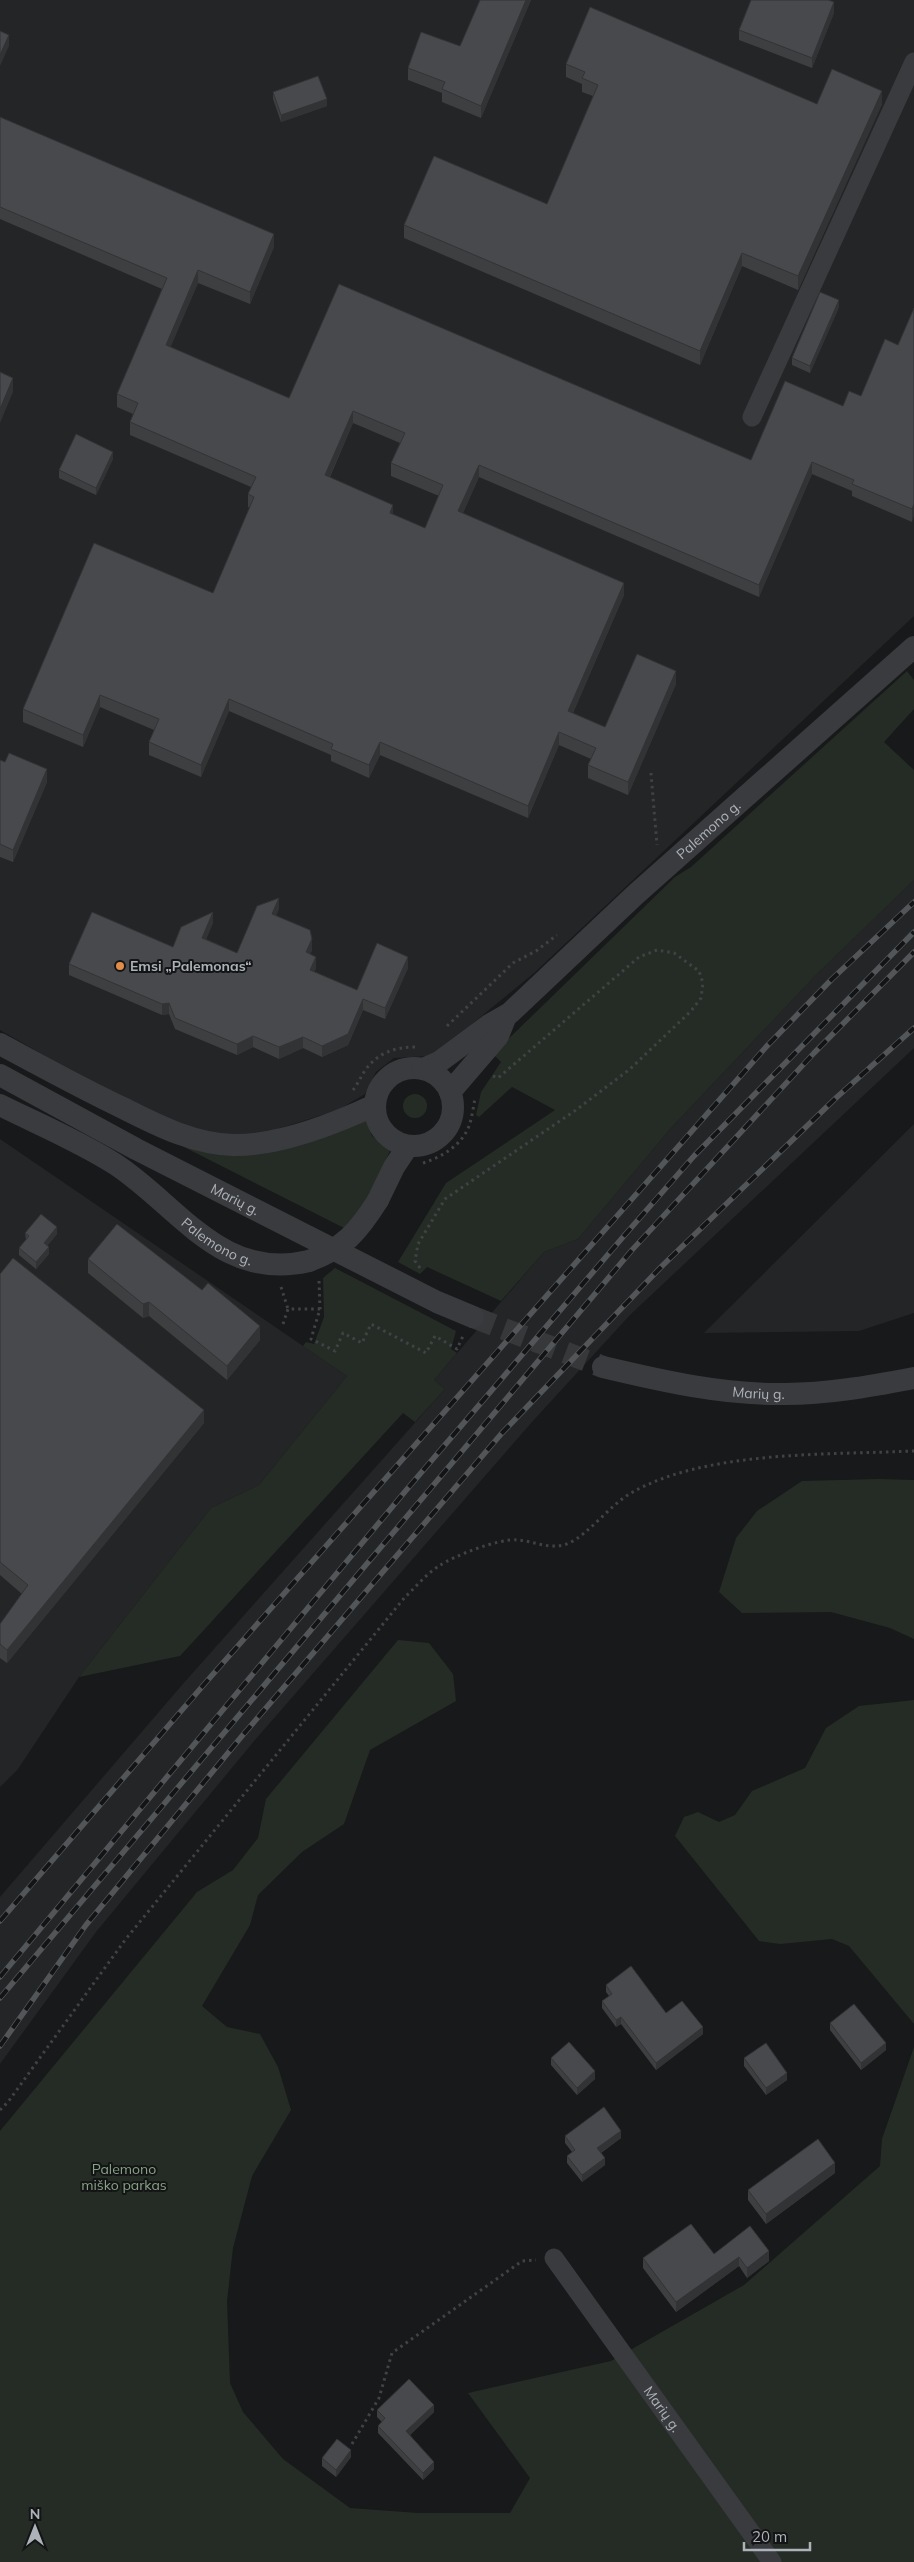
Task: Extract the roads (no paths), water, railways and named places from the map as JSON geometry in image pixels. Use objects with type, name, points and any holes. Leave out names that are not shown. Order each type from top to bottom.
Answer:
[{"type":"street","points":[[752,417],[914,62]]},
{"type":"street","name":"Palemono g.","points":[[375,1105],[378,1092],[385,1081],[396,1072],[409,1068],[423,1069],[439,1062],[489,1025],[506,1016],[642,888],[914,647]]},
{"type":"street","name":"Palemono g.","points":[[450,1092],[498,1036],[506,1016]]},
{"type":"street","points":[[0,1044],[142,1118],[181,1135],[206,1142],[232,1145],[259,1144],[348,1118],[375,1105],[377,1119],[384,1132],[413,1156],[422,1146],[435,1141],[445,1131],[452,1119],[454,1105],[444,1081],[434,1073],[423,1069]]},
{"type":"street","name":"Marių g.","points":[[0,1075],[136,1149],[437,1302],[469,1324]]},
{"type":"street","name":"Palemono g.","points":[[0,1105],[113,1163],[133,1176],[214,1245],[236,1257],[271,1266],[314,1269],[329,1254],[347,1242],[362,1226],[378,1200],[394,1167],[413,1156]]},
{"type":"street","name":"Marių g.","points":[[603,1367],[665,1382],[717,1390],[785,1394],[856,1389],[914,1378]]},
{"type":"street","name":"Marių g.","points":[[554,2258],[772,2562]]},
{"type":"tunnel","points":[[473,1317],[603,1367]]},
{"type":"railway","points":[[0,1921],[207,1681],[766,1047],[832,979],[914,902]]},
{"type":"railway","points":[[0,1977],[408,1488],[623,1237],[694,1156],[914,932]]},
{"type":"railway","points":[[0,1998],[632,1250],[814,1053],[914,952]]},
{"type":"railway","points":[[0,2046],[86,1925],[242,1736],[502,1433],[662,1266],[837,1097],[914,1028]]},
{"type":"place","name":"Emsi „Palemonas“","points":[[120,966]]},
{"type":"park label","name":"Palemono miško parkas","points":[[124,2178]]}]
